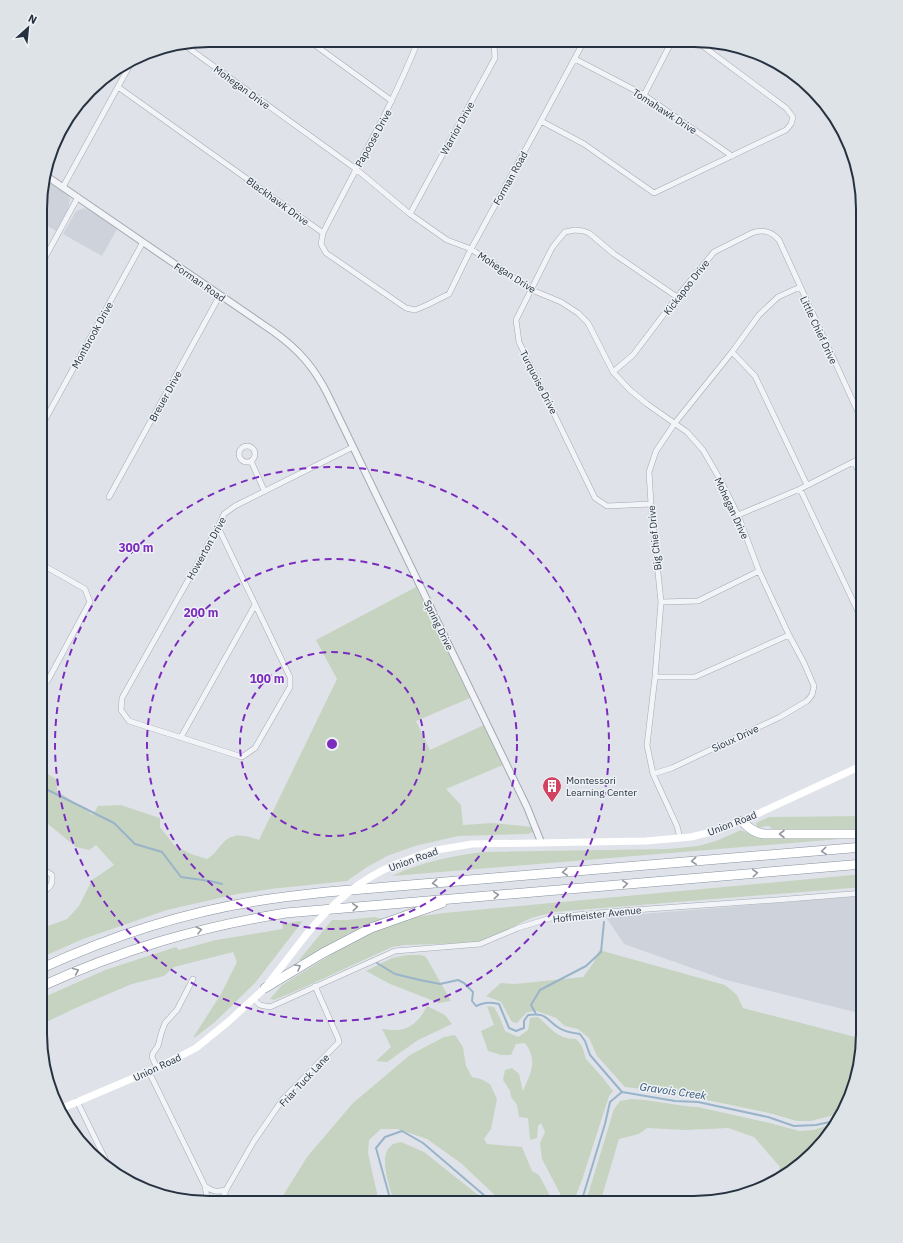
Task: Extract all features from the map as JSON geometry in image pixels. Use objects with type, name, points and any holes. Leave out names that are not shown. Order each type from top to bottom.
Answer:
[{"type":"highway","points":[[742,821],[750,830],[756,833],[764,834],[856,834]]},
{"type":"highway","points":[[47,966],[90,947],[156,924],[189,915],[256,901],[327,892],[856,848]]},
{"type":"highway","points":[[47,984],[121,953],[219,925],[259,917],[315,910],[856,865]]},
{"type":"highway","points":[[265,988],[316,957],[371,928],[457,898]]},
{"type":"main road","name":"Union Road","points":[[65,1107],[149,1072],[196,1048],[265,988],[306,935],[324,914],[343,896],[375,874],[394,865],[425,853],[463,845],[486,843],[646,841],[680,838],[714,831],[742,821],[856,768]]},
{"type":"street","points":[[321,47],[392,101]]},
{"type":"street","name":"Papoose Drive","points":[[323,233],[392,101],[415,47]]},
{"type":"street","name":"Warrior Drive","points":[[410,214],[495,58],[494,47]]},
{"type":"street","name":"Forman Road","points":[[323,233],[321,244],[326,253],[406,308],[415,310],[449,294],[471,249],[581,47]]},
{"type":"street","points":[[644,95],[669,47]]},
{"type":"street","points":[[541,121],[584,144],[654,193],[786,130],[792,124],[793,117],[786,108],[704,47]]},
{"type":"street","name":"Mohegan Drive","points":[[188,48],[356,169],[410,214],[447,240],[471,249],[532,290],[561,302],[578,313],[588,323],[613,372],[630,390],[687,432],[702,450],[721,481],[738,515],[758,571],[810,676],[814,686],[812,695]]},
{"type":"street","name":"Tomahawk Drive","points":[[575,59],[644,95],[732,156]]},
{"type":"street","points":[[63,187],[128,69]]},
{"type":"street","name":"Blackhawk Drive","points":[[118,87],[323,233]]},
{"type":"street","name":"Forman Road","points":[[50,178],[279,336],[298,351],[315,371],[335,408]]},
{"type":"street","points":[[47,254],[78,197]]},
{"type":"street","name":"Turquoise Drive","points":[[651,504],[607,506],[596,498],[519,342],[516,320],[552,248],[565,232],[575,230],[589,233],[614,254],[678,296]]},
{"type":"street","name":"Kickapoo Drive","points":[[613,372],[633,355],[714,252],[757,231],[767,232],[776,237]]},
{"type":"street","name":"Little Chief Drive","points":[[776,237],[779,240],[856,408]]},
{"type":"street","name":"Montbrook Drive","points":[[47,416],[143,242]]},
{"type":"street","name":"Big Chief Drive","points":[[680,838],[653,774],[647,745],[655,677],[660,602],[649,472],[656,451],[675,423],[732,352],[759,315],[778,297],[800,287]]},
{"type":"street","name":"Breuer Drive","points":[[109,497],[220,295]]},
{"type":"street","points":[[732,352],[755,376],[807,485]]},
{"type":"street","name":"Spring Drive","points":[[335,408],[527,807],[542,842]]},
{"type":"street","name":"Howerton Drive","points":[[181,737],[129,721],[121,710],[122,698],[224,514],[235,506],[264,490],[353,447]]},
{"type":"street","points":[[251,461],[264,490]]},
{"type":"street","points":[[738,515],[800,489],[854,462],[856,466]]},
{"type":"street","points":[[800,489],[856,607]]},
{"type":"street","points":[[218,527],[290,677],[290,687],[255,748],[242,757],[181,737],[255,605]]},
{"type":"street","points":[[47,567],[85,589],[90,602],[47,681]]},
{"type":"street","points":[[660,602],[698,601],[758,571]]},
{"type":"street","points":[[655,677],[695,677],[789,635]]},
{"type":"street","name":"Sioux Drive","points":[[653,774],[672,768],[780,717],[807,701],[812,695]]},
{"type":"street","points":[[47,872],[52,875],[52,882],[47,889]]},
{"type":"street","name":"Hoffmeister Avenue","points":[[253,999],[260,1005],[270,1007],[395,951],[480,944],[518,928],[554,918],[620,911],[856,894]]},
{"type":"street","points":[[157,1068],[152,1057],[158,1046],[165,1023],[177,1010],[193,979]]},
{"type":"street","name":"Friar Tuck Lane","points":[[226,1190],[254,1141],[283,1099],[339,1042],[315,986]]},
{"type":"street","points":[[149,1072],[206,1186],[211,1191],[215,1192],[226,1190]]},
{"type":"street","points":[[77,1101],[104,1157]]},
{"type":"street","points":[[206,1186],[206,1196]]},
{"type":"street","points":[[224,1196],[226,1190]]},
{"type":"shaded area","points":[[49,182],[68,195],[70,199],[68,209],[56,231],[47,226],[47,198]]},
{"type":"shaded area","points":[[84,208],[90,210],[117,229],[102,256],[63,234],[76,211]]},
{"type":"shaded area","points":[[856,897],[856,1012],[726,980],[624,944],[606,917]]},
{"type":"green space","points":[[416,587],[470,698],[416,721],[430,750],[484,725],[503,765],[446,789],[461,805],[463,825],[493,823],[533,827],[533,832],[528,834],[458,836],[415,846],[387,856],[367,867],[347,881],[237,894],[167,910],[83,939],[47,955],[47,926],[67,919],[79,906],[92,880],[114,865],[96,845],[89,850],[76,847],[47,823],[47,773],[57,780],[57,791],[93,815],[98,806],[121,805],[160,818],[160,827],[174,845],[191,854],[207,859],[227,839],[231,837],[245,836],[259,840],[337,679],[316,640]]},
{"type":"green space","points":[[856,816],[856,830],[772,829],[769,826],[757,827],[756,823],[769,817]]},
{"type":"green space","points":[[741,830],[758,838],[840,839],[392,876],[436,860],[459,855],[483,852],[668,849],[698,846],[716,841]]},
{"type":"green space","points":[[856,875],[856,888],[554,912],[531,918],[486,940],[472,943],[405,945],[392,947],[296,991],[274,1000],[270,999],[282,985],[358,938],[390,924],[415,917],[444,913]]},
{"type":"green space","points":[[374,917],[384,919],[348,934],[304,960],[299,960],[332,920]]},
{"type":"green space","points":[[302,922],[255,983],[215,1022],[194,1038],[221,994],[237,962],[233,952],[174,967],[164,976],[132,984],[47,1022],[47,996],[105,970],[176,947],[179,950],[216,940],[283,929],[282,924]]},
{"type":"green space","points":[[599,950],[725,985],[737,995],[743,1008],[856,1037],[853,1066],[844,1096],[834,1115],[811,1121],[797,1121],[773,1114],[667,1092],[625,1087],[597,1056],[589,1038],[578,1029],[565,1026],[556,1018],[537,1011],[527,1012],[517,1023],[512,1022],[501,1002],[486,996],[501,983],[515,984],[583,977],[594,962]]},
{"type":"green space","points":[[407,955],[421,955],[426,957],[451,1001],[439,1003],[390,984],[366,971],[392,958]]},
{"type":"green space","points":[[427,1006],[445,1015],[452,1024],[418,1040],[387,1062],[376,1061],[391,1047],[382,1029],[396,1030],[412,1025],[416,1022]]},
{"type":"green space","points":[[487,1006],[494,1007],[505,1031],[518,1037],[528,1030],[530,1018],[538,1017],[559,1035],[569,1039],[576,1039],[582,1046],[586,1059],[613,1091],[609,1096],[576,1196],[561,1196],[542,1159],[540,1143],[545,1132],[541,1123],[538,1126],[537,1138],[530,1140],[528,1118],[519,1117],[517,1105],[511,1097],[510,1091],[503,1080],[505,1070],[512,1068],[519,1074],[523,1091],[532,1067],[529,1049],[525,1043],[516,1044],[511,1055],[501,1055],[488,1051],[481,1031],[494,1025]]},
{"type":"green space","points":[[455,1035],[463,1047],[466,1066],[472,1077],[481,1079],[490,1084],[497,1099],[491,1129],[484,1139],[487,1144],[522,1147],[532,1171],[539,1175],[550,1196],[496,1196],[462,1164],[427,1139],[397,1129],[381,1129],[369,1140],[368,1153],[378,1196],[283,1196],[307,1157],[353,1103],[410,1055],[444,1037]]},
{"type":"green space","points":[[631,1099],[698,1107],[799,1131],[813,1130],[828,1126],[809,1149],[793,1163],[779,1172],[780,1167],[754,1137],[728,1128],[687,1130],[647,1128],[639,1134],[619,1139],[602,1196],[587,1196],[614,1109],[620,1101]]},
{"type":"green space","points":[[401,1142],[424,1152],[479,1196],[392,1196],[386,1172],[385,1156],[394,1144]]},
{"type":"waterway","points":[[47,790],[114,823],[135,844],[162,852],[181,877],[222,884]]},
{"type":"waterway","points":[[536,1014],[531,1005],[540,990],[586,966],[601,952],[604,922]]},
{"type":"waterway","points":[[377,963],[395,974],[420,980],[440,984],[458,980],[464,983],[473,992],[472,1001],[476,1006],[488,1003],[499,1004],[509,1028],[516,1031],[524,1028],[524,1021],[528,1015],[534,1014],[546,1017],[559,1028],[571,1033],[580,1034],[585,1041],[590,1055],[622,1092]]},
{"type":"waterway","name":"Gravois Creek","points":[[583,1196],[605,1124],[610,1102],[622,1092],[675,1101],[698,1102],[768,1117],[794,1126],[816,1125],[830,1122]]},
{"type":"waterway","name":"Gravois Creek","points":[[389,1196],[376,1148],[385,1137],[402,1131],[423,1143],[485,1196]]},
{"type":"place","name":"Montessori Learning Center","points":[[552,803]]}]
